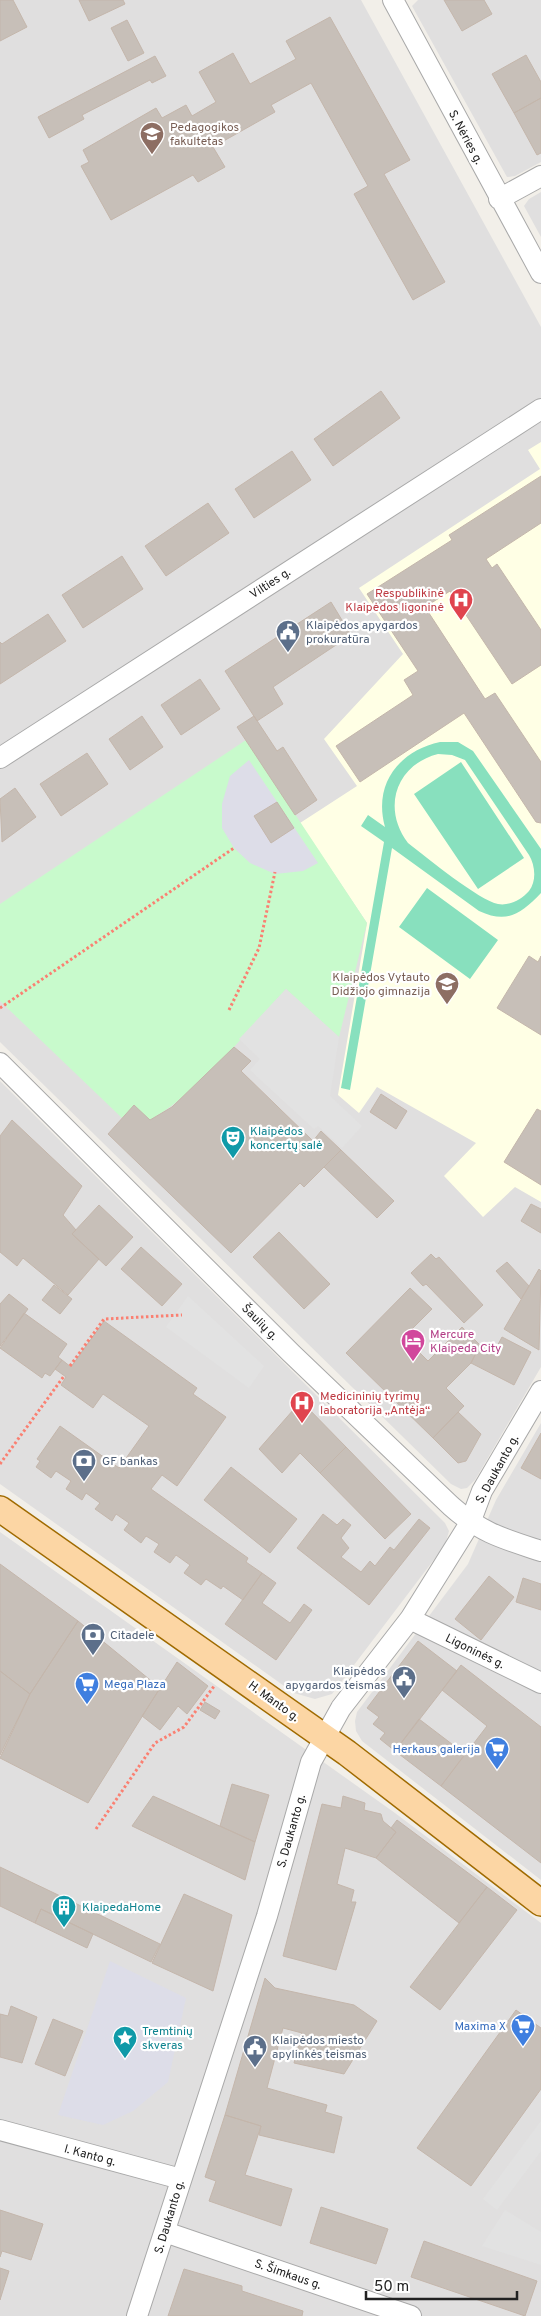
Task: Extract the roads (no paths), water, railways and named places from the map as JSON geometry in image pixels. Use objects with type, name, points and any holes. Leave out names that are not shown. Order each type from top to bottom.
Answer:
[{"type":"main road","name":"H. Manto g.","points":[[0,1509],[325,1737],[541,1903]]},
{"type":"street","name":"S. Nėries g.","points":[[394,0],[499,199],[541,273]]},
{"type":"street","points":[[499,199],[541,176]]},
{"type":"street","name":"Vilties g.","points":[[3,749],[541,409]]},
{"type":"street","name":"Šaulių g.","points":[[0,1064],[291,1353],[470,1523],[488,1533],[541,1551]]},
{"type":"street","name":"S. Daukanto g.","points":[[137,2316],[266,1916],[311,1762],[341,1708],[410,1618],[470,1523],[482,1491],[541,1391]]},
{"type":"street","name":"Ligoninės g.","points":[[410,1618],[541,1683]]},
{"type":"street","name":"I. Kanto g.","points":[[0,2130],[181,2179]]},
{"type":"street","name":"S. Šimkaus g.","points":[[165,2232],[411,2316]]},
{"type":"place","name":"Pedagogikos fakultetas","points":[[152,155]]},
{"type":"place","name":"Respublikinė Klaipėdos ligoninė","points":[[461,621]]},
{"type":"place","name":"Klaipėdos apygardos prokuratūra","points":[[288,653]]},
{"type":"place","name":"Klaipėdos Vytauto Didžiojo gimnazija","points":[[447,1005]]},
{"type":"place","name":"Klaipėdos koncertų salė","points":[[233,1159]]},
{"type":"place","name":"Mercure Klaipeda City","points":[[413,1362]]},
{"type":"place","name":"Medicininių tyrimų laboratorija „Antėja“","points":[[302,1424]]},
{"type":"place","name":"GF bankas","points":[[84,1482]]},
{"type":"place","name":"Citadele","points":[[93,1656]]},
{"type":"place","name":"Klaipėdos apygardos teismas","points":[[404,1699]]},
{"type":"place","name":"Mega Plaza","points":[[87,1705]]},
{"type":"place","name":"Herkaus galerija","points":[[497,1770]]},
{"type":"place","name":"KlaipedaHome","points":[[64,1928]]},
{"type":"place","name":"Maxima X","points":[[523,2047]]},
{"type":"place","name":"Tremtinių skveras","points":[[125,2059]]},
{"type":"place","name":"Klaipėdos miesto apylinkės teismas","points":[[255,2068]]}]
